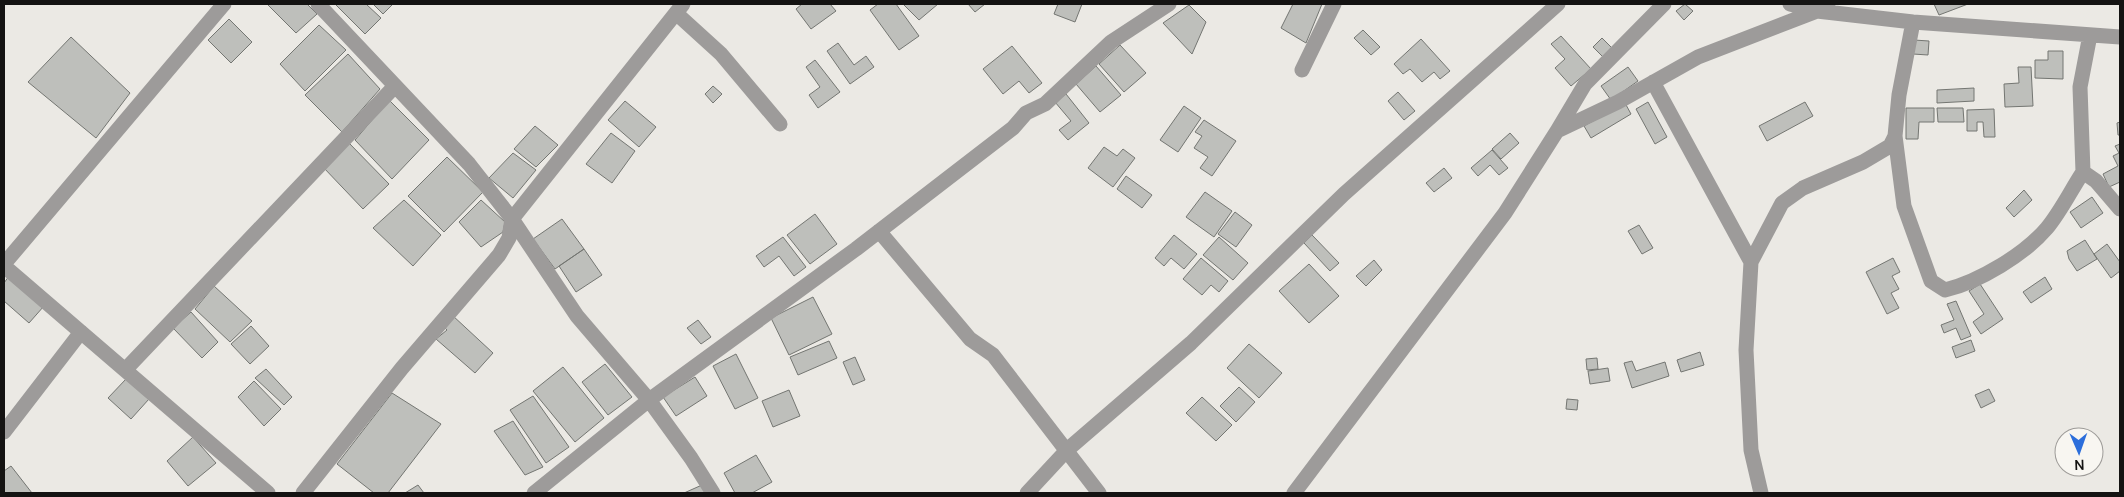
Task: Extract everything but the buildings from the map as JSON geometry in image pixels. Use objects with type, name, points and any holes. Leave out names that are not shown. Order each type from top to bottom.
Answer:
[{"type":"street","points":[[224,4],[4,265],[268,493]]},
{"type":"street","points":[[318,4],[469,164],[512,219],[577,316],[649,400],[691,458],[713,493]]},
{"type":"street","points":[[534,493],[649,400],[879,231],[1013,128],[1026,114],[1045,104],[1110,42],[1169,4]]},
{"type":"street","points":[[1302,70],[1334,4]]},
{"type":"street","points":[[1027,493],[1067,450],[1191,343],[1344,194],[1558,4]]},
{"type":"street","points":[[1294,493],[1505,213],[1585,84],[1664,4]]},
{"type":"street","points":[[1790,4],[1823,7],[1913,22],[2120,37]]},
{"type":"street","points":[[1557,131],[1698,57],[1823,7]]},
{"type":"street","points":[[303,493],[402,368],[499,255],[509,238],[512,219],[680,9],[780,124]]},
{"type":"street","points":[[1913,22],[1899,95],[1896,136],[1907,215],[1931,281],[1945,290],[1957,287],[1992,271],[2031,242],[2047,227],[2083,172],[2080,87],[2090,35]]},
{"type":"street","points":[[1653,82],[1750,262]]},
{"type":"street","points":[[125,370],[395,86]]},
{"type":"street","points":[[1761,493],[1751,450],[1746,350],[1750,262],[1782,203],[1803,188],[1880,153],[1890,146],[1896,136]]},
{"type":"street","points":[[2083,172],[2096,181],[2120,209]]},
{"type":"street","points":[[879,231],[970,339],[993,355],[1100,493]]},
{"type":"street","points":[[4,432],[82,332]]}]
